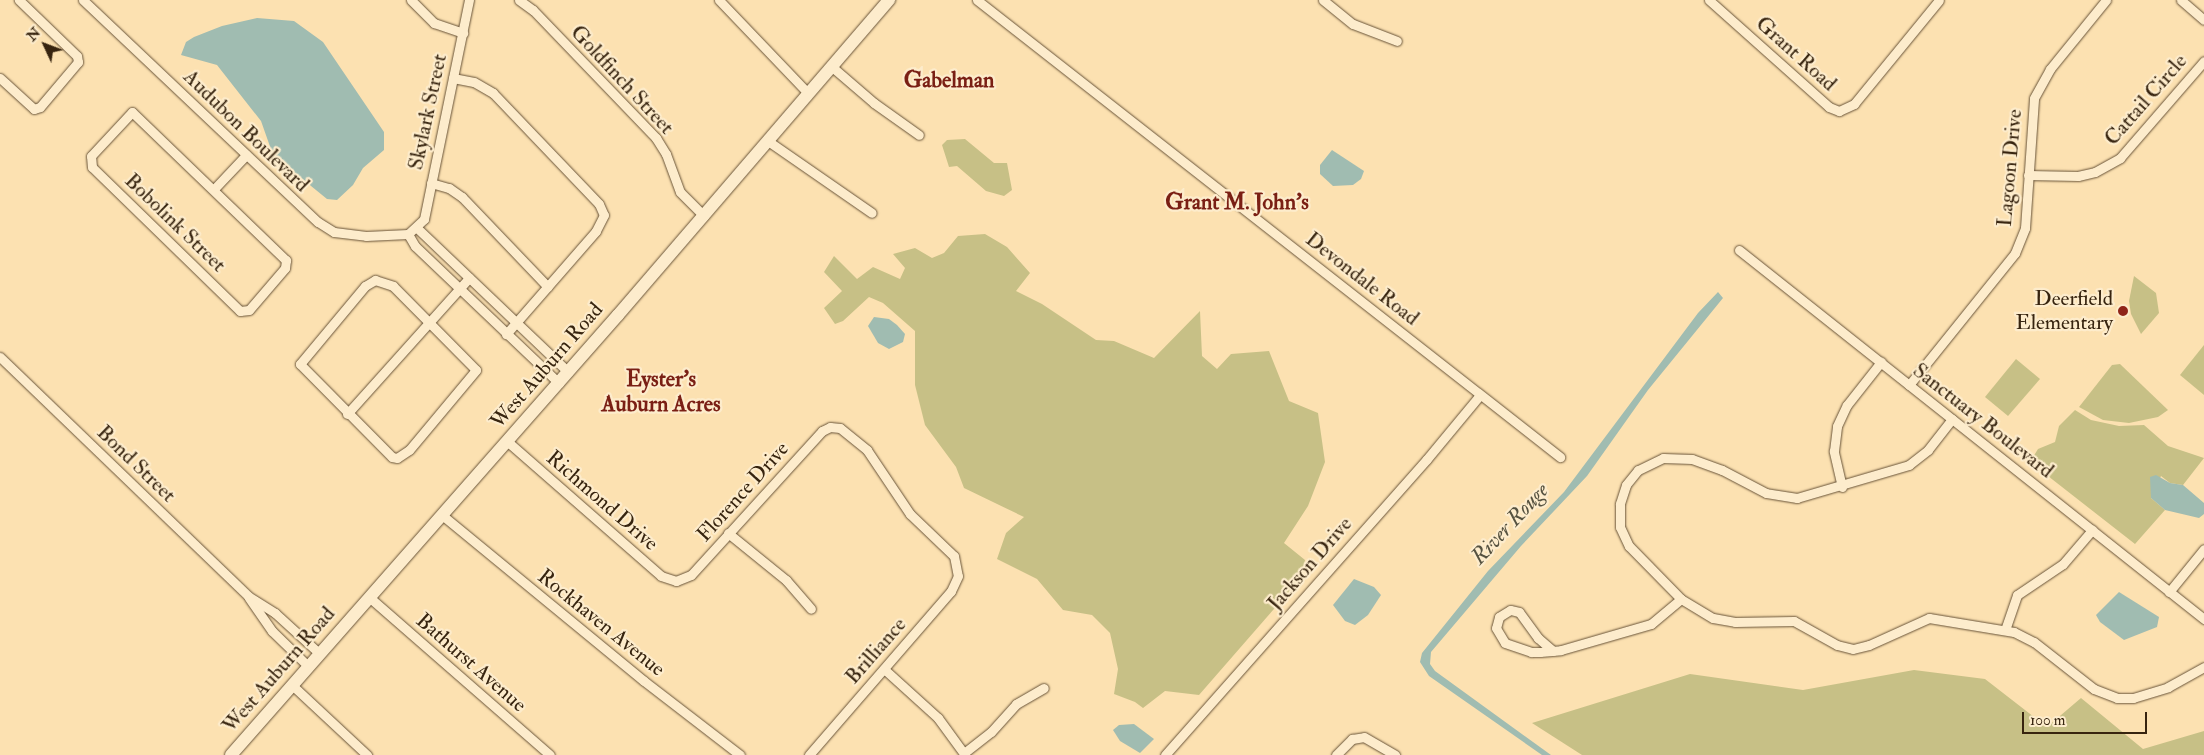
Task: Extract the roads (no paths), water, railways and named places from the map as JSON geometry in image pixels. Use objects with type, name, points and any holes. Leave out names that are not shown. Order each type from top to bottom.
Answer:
[{"type":"main road","name":"West Auburn Road","points":[[231,755],[319,653],[508,442],[889,0]]},
{"type":"street","name":"Audubon Boulevard","points":[[84,0],[299,206],[334,232],[354,236],[408,234]]},
{"type":"street","points":[[411,0],[434,23],[463,33]]},
{"type":"street","name":"Skylark Street","points":[[417,228],[426,212],[469,0]]},
{"type":"street","name":"Goldfinch Street","points":[[519,0],[533,10],[656,138],[666,154],[680,192],[704,216]]},
{"type":"street","points":[[719,0],[808,92]]},
{"type":"street","name":"Devondale Road","points":[[977,0],[1560,456]]},
{"type":"street","points":[[1323,0],[1353,24],[1397,41]]},
{"type":"street","name":"Grant Road","points":[[1709,0],[1829,107],[1839,110],[1854,104],[1938,0]]},
{"type":"street","name":"Lagoon Drive","points":[[1910,385],[2015,253],[2025,228],[2032,108],[2038,89],[2055,62],[2106,0]]},
{"type":"street","points":[[2181,0],[2204,20]]},
{"type":"street","points":[[0,78],[34,109],[40,107],[78,62],[77,56],[24,1]]},
{"type":"street","name":"Cattail Circle","points":[[2028,175],[2078,176],[2095,172],[2120,158],[2204,61]]},
{"type":"street","points":[[831,66],[874,103],[919,135]]},
{"type":"street","points":[[453,78],[474,82],[493,93],[602,209],[604,215],[599,227],[506,334]]},
{"type":"street","name":"Bobolink Street","points":[[132,112],[214,188],[287,262],[245,312],[90,162],[126,115],[132,112]]},
{"type":"street","points":[[768,140],[872,213]]},
{"type":"street","points":[[214,188],[246,155]]},
{"type":"street","points":[[431,183],[449,188],[462,197],[548,287]]},
{"type":"street","points":[[559,383],[459,288],[408,234],[417,228],[568,372]]},
{"type":"street","name":"Sanctuary Boulevard","points":[[1739,250],[2204,619]]},
{"type":"street","points":[[347,414],[428,321],[469,278]]},
{"type":"street","points":[[375,280],[387,281],[428,321],[473,364],[476,370],[474,376],[409,450],[397,458],[392,457],[303,371],[300,364],[303,358],[365,286],[375,280]]},
{"type":"street","name":"Bond Street","points":[[0,357],[248,596],[272,631],[308,666]]},
{"type":"street","points":[[1842,487],[1834,451],[1837,426],[1847,405],[1881,362]]},
{"type":"street","name":"Jackson Drive","points":[[1166,755],[1427,459],[1480,395]]},
{"type":"street","points":[[1952,419],[1928,450],[1910,465],[1811,496],[1786,498],[1766,493],[1722,470],[1692,459],[1674,456],[1646,465],[1631,478],[1622,493],[1620,527],[1629,546],[1681,599],[1704,615],[1723,620],[1786,620],[1803,623],[1837,645],[1853,649],[1869,645],[1929,618],[2004,630],[2034,642],[2094,690],[2110,697],[2143,696],[2184,681],[2204,667]]},
{"type":"street","name":"Florence Drive","points":[[676,582],[691,575],[819,433],[836,427],[845,430],[875,458],[910,514],[950,552],[958,566]]},
{"type":"street","name":"Richmond Drive","points":[[508,442],[661,576],[676,582]]},
{"type":"street","name":"Rockhaven Avenue","points":[[442,515],[644,681],[740,755]]},
{"type":"street","points":[[2004,630],[2017,595],[2062,564],[2092,530]]},
{"type":"street","points":[[728,533],[786,580],[811,609]]},
{"type":"street","points":[[2169,592],[2204,549]]},
{"type":"street","name":"Brilliance","points":[[809,755],[951,592],[958,576],[958,566]]},
{"type":"street","name":"Bond Street","points":[[248,596],[275,613],[319,653]]},
{"type":"street","name":"Bathurst Avenue","points":[[369,597],[550,755]]},
{"type":"street","points":[[1553,651],[1538,638],[1519,612],[1510,610],[1499,617],[1496,628],[1505,643],[1531,652],[1553,651],[1571,649],[1651,624],[1681,599]]},
{"type":"street","points":[[884,670],[938,718],[964,754],[991,732],[1016,704],[1044,688]]},
{"type":"street","points":[[292,685],[367,755]]},
{"type":"street","points":[[1336,755],[1348,742],[1358,737],[1373,739],[1395,755]]},
{"type":"place","name":"Deerfield Elementary","points":[[2123,311]]},
{"type":"district","name":"Gabelman","points":[[949,81]]},
{"type":"district","name":"Grant M. John's","points":[[1237,203]]},
{"type":"district","name":"Eyster's Auburn Acres","points":[[661,392]]},
{"type":"water label","name":"River Rouge","points":[[1510,524]]}]
